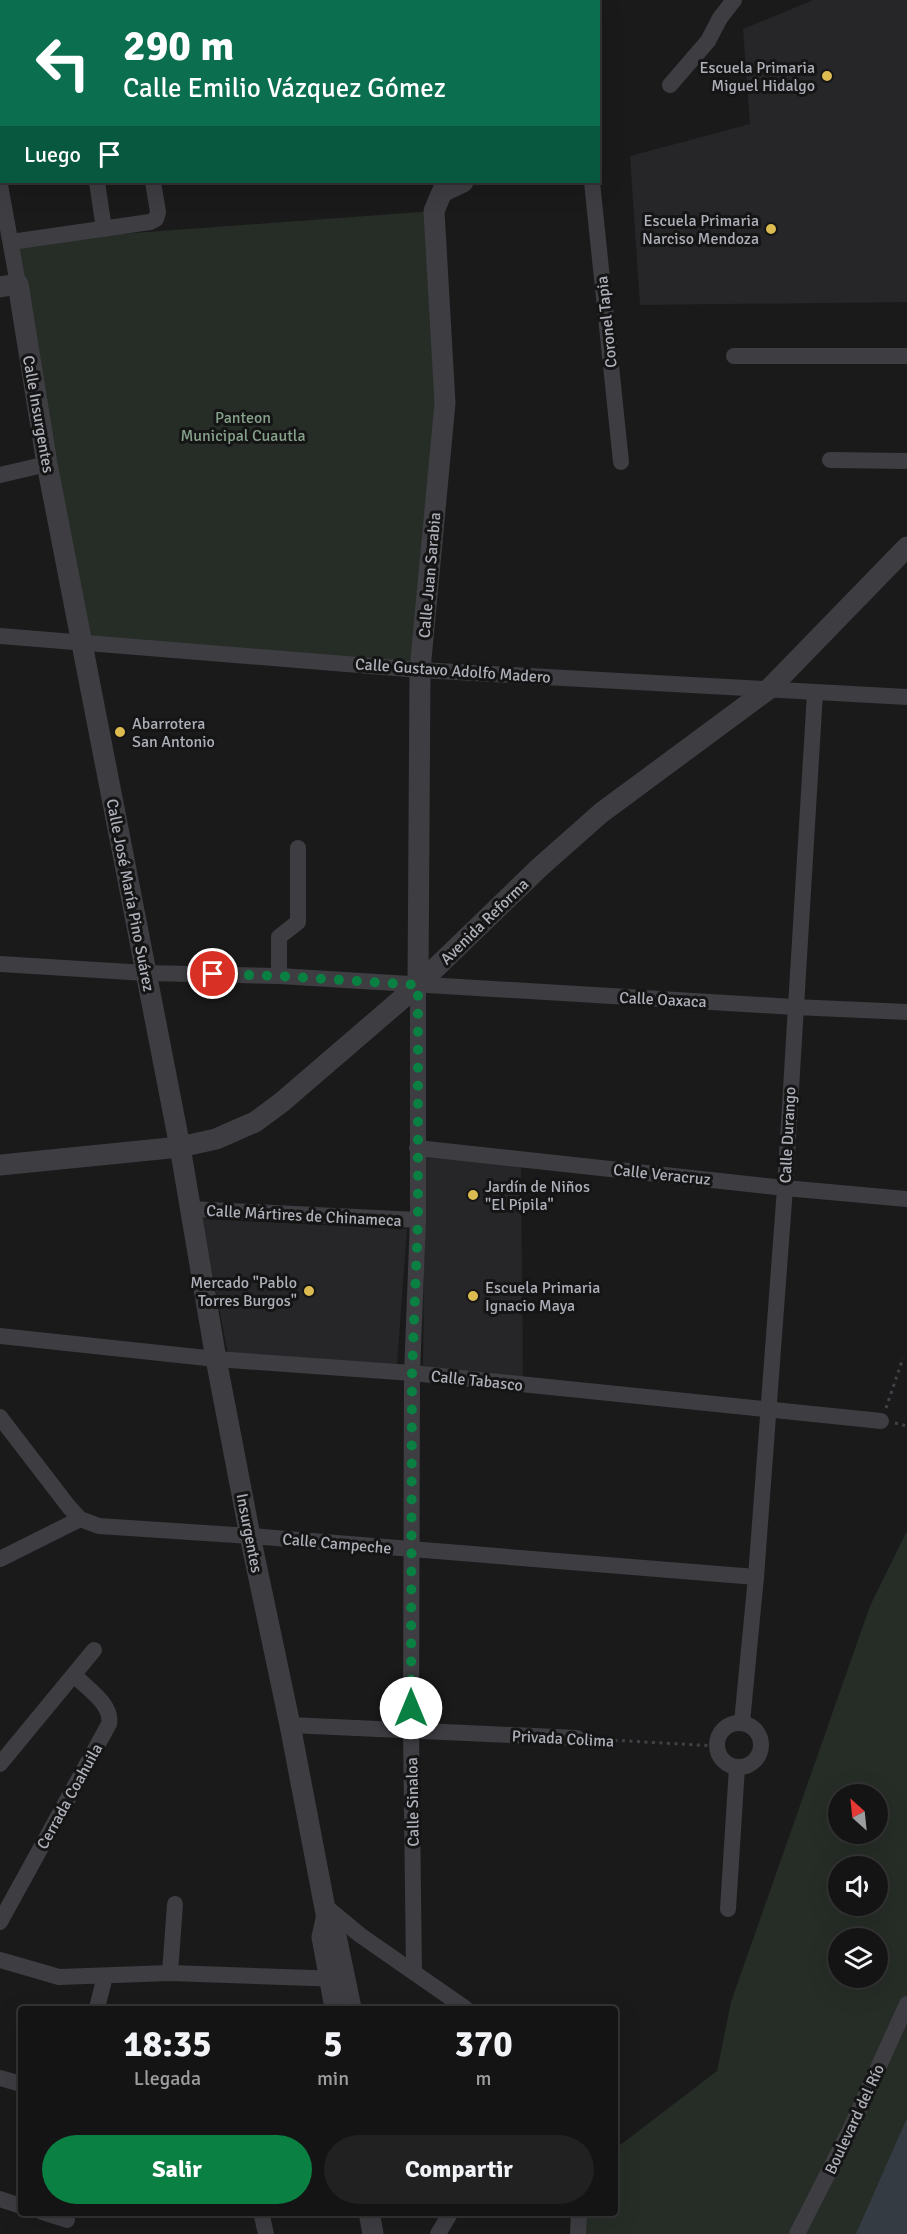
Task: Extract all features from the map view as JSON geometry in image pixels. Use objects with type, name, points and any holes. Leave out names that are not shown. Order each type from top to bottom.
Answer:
[{"type":"street","points":[[670,85],[708,41],[720,18],[734,0]]},
{"type":"street","points":[[97,183],[104,229]]},
{"type":"street","points":[[11,242],[150,222],[156,219],[158,212],[153,183]]},
{"type":"street","name":"Calle Juan Sarabia","points":[[418,985],[420,670],[445,403],[434,211],[442,192],[461,183]]},
{"type":"street","name":"Coronel Tapia","points":[[592,183],[621,462]]},
{"type":"street","name":"Calle Insurgentes","points":[[0,185],[11,242],[9,285],[47,464],[81,643]]},
{"type":"street","points":[[734,356],[907,356]]},
{"type":"street","points":[[830,460],[907,461]]},
{"type":"street","points":[[0,475],[47,464]]},
{"type":"street","name":"Avenida Reforma","points":[[0,1165],[180,1147],[216,1139],[255,1122],[282,1102],[418,985],[540,867],[601,813],[770,688],[907,547]]},
{"type":"street","name":"Calle Gustavo Adolfo Madero","points":[[0,636],[420,670],[907,697]]},
{"type":"street","name":"Calle José María Pino Suárez","points":[[81,643],[180,1147]]},
{"type":"street","name":"Calle Durango","points":[[742,1722],[756,1577],[785,1188],[794,1007],[815,693]]},
{"type":"street","points":[[279,976],[279,937],[298,922],[300,913],[298,848]]},
{"type":"street","name":"Calle Oaxaca","points":[[0,964],[279,976],[907,1012]]},
{"type":"street","name":"Calle Sinaloa","points":[[414,1972],[411,1730],[412,1373],[418,1220],[418,985]]},
{"type":"street","name":"Insurgentes","points":[[180,1147],[216,1359],[250,1536],[326,1912],[336,1936],[338,1980],[335,2006]]},
{"type":"street","name":"Calle Veracruz","points":[[417,1148],[907,1199]]},
{"type":"street","name":"Calle Mártires de Chinameca","points":[[190,1209],[418,1220]]},
{"type":"street","name":"Calle Tabasco","points":[[0,1336],[216,1359],[412,1373],[881,1421]]},
{"type":"street","points":[[0,1417],[80,1519],[0,1558]]},
{"type":"street","name":"Calle Campeche","points":[[80,1519],[99,1526],[756,1577]]},
{"type":"street","points":[[0,1764],[75,1676],[94,1650]]},
{"type":"street","name":"Cerrada Coahuila","points":[[0,1922],[109,1724],[110,1716],[107,1708],[75,1676]]},
{"type":"street","points":[[742,1722],[757,1730],[762,1747],[754,1762],[737,1767],[722,1760],[716,1746],[724,1727],[742,1722]]},
{"type":"street","name":"Privada Colima","points":[[290,1725],[576,1738]]},
{"type":"street","points":[[728,1909],[737,1767]]},
{"type":"street","points":[[170,1973],[175,1904]]},
{"type":"street","points":[[326,1912],[462,2006]]},
{"type":"street","points":[[0,1960],[59,1977],[170,1973],[338,1980]]},
{"type":"street","points":[[98,2006],[105,1976]]},
{"type":"street","name":"Insurgentes","points":[[338,1980],[350,2006]]},
{"type":"street","name":"Boulevard del Río","points":[[797,2234],[849,2132],[907,2004]]},
{"type":"street","points":[[0,2078],[18,2083]]},
{"type":"street","points":[[0,2199],[18,2205]]},
{"type":"street","points":[[54,2216],[67,2220]]},
{"type":"street","points":[[262,2216],[266,2234]]},
{"type":"street","points":[[370,2216],[373,2234]]},
{"type":"street","points":[[384,2216],[386,2234]]},
{"type":"street","points":[[438,2234],[449,2216]]},
{"type":"street","points":[[578,2234],[579,2216]]},
{"type":"path","points":[[881,1421],[903,1358]]},
{"type":"path","name":"Privada Colima","points":[[576,1738],[716,1746]]},
{"type":"shaded area","name":"Escuela Primaria Narciso Mendoza","points":[[813,0],[907,0],[907,302],[640,305],[630,156],[750,124],[743,29]]},
{"type":"shaded area","name":"Escuela Primaria Ignacio Maya","points":[[425,1157],[521,1166],[523,1379],[423,1368]]},
{"type":"shaded area","name":"Mercado \"Pablo Torres Burgos\"","points":[[202,1219],[407,1229],[397,1364],[228,1354]]},
{"type":"shaded area","points":[[907,2118],[907,2234],[856,2234]]},
{"type":"green space","name":"Panteon Municipal Cuautla","points":[[434,211],[445,403],[420,670],[81,643],[11,242]]},
{"type":"green space","points":[[907,1531],[907,2234],[578,2234],[582,2216],[618,2216],[618,2147],[717,2071],[731,2002],[870,1606]]},
{"type":"place","name":"Escuela Primaria Miguel Hidalgo","points":[[827,76]]},
{"type":"place","name":"Escuela Primaria Narciso Mendoza","points":[[771,229]]},
{"type":"place","name":"Abarrotera San Antonio","points":[[120,732]]},
{"type":"place","name":"Jardín de Niños \"El Pípila\"","points":[[473,1195]]},
{"type":"place","name":"Mercado \"Pablo Torres Burgos\"","points":[[309,1291]]},
{"type":"place","name":"Escuela Primaria Ignacio Maya","points":[[473,1296]]},
{"type":"route","points":[[213,974],[418,985],[418,1220],[412,1373],[411,1708]]}]
